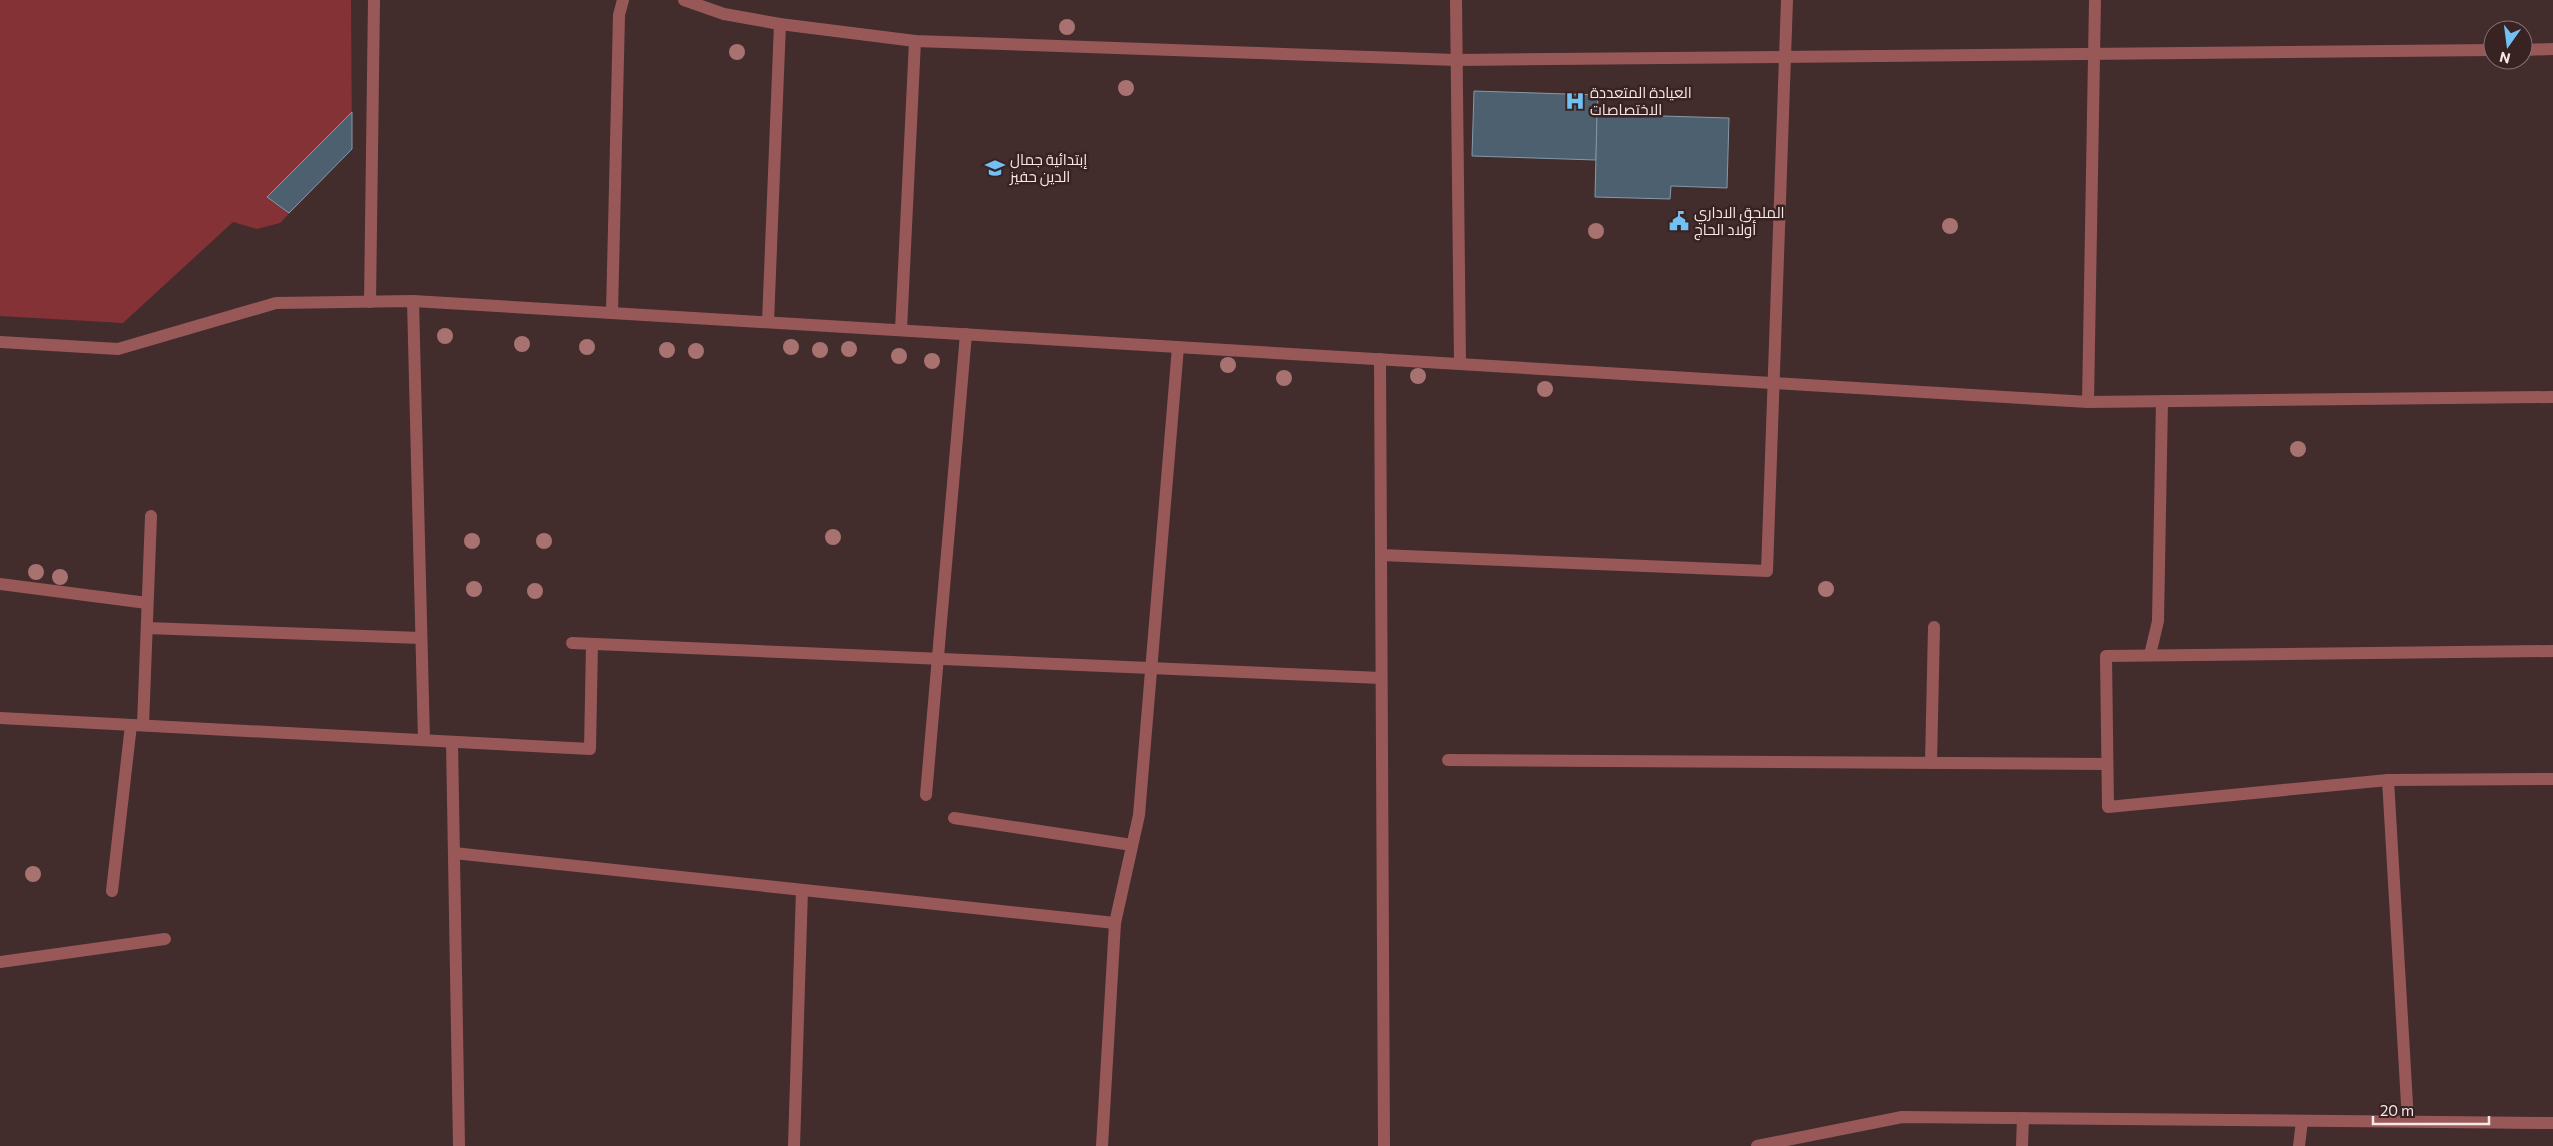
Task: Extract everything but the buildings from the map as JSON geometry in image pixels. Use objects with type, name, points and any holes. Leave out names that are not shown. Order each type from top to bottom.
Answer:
[{"type":"street","points":[[370,302],[374,0]]},
{"type":"street","points":[[612,312],[619,15],[623,0]]},
{"type":"street","points":[[684,0],[724,14],[780,24],[915,41],[1456,60],[2483,50]]},
{"type":"street","points":[[1456,0],[1460,364]]},
{"type":"street","points":[[1381,555],[1767,571],[1787,0]]},
{"type":"street","points":[[2088,402],[2095,0]]},
{"type":"street","points":[[768,322],[780,24]]},
{"type":"street","points":[[901,330],[915,41]]},
{"type":"street","points":[[2533,50],[2553,49]]},
{"type":"street","points":[[413,301],[424,740]]},
{"type":"street","points":[[0,342],[118,349],[276,303],[413,301],[2088,402],[2553,397]]},
{"type":"street","points":[[926,795],[966,334]]},
{"type":"street","points":[[1102,1146],[1115,924],[1139,815],[1178,347]]},
{"type":"street","points":[[1380,358],[1384,1146]]},
{"type":"street","points":[[2150,656],[2158,621],[2162,401]]},
{"type":"street","points":[[112,891],[137,725],[148,603],[151,516]]},
{"type":"street","points":[[0,584],[148,603]]},
{"type":"street","points":[[1931,763],[1934,627]]},
{"type":"street","points":[[146,628],[422,638]]},
{"type":"street","points":[[572,643],[1382,678]]},
{"type":"street","points":[[0,718],[590,749],[592,644]]},
{"type":"street","points":[[2553,652],[2106,656],[2108,807],[2388,780],[2553,779]]},
{"type":"street","points":[[452,742],[459,1146]]},
{"type":"street","points":[[1448,760],[2107,764]]},
{"type":"street","points":[[2388,780],[2408,1121]]},
{"type":"street","points":[[954,818],[1132,845]]},
{"type":"street","points":[[454,853],[1115,924]]},
{"type":"street","points":[[794,1146],[802,890]]},
{"type":"street","points":[[0,962],[165,939]]},
{"type":"street","points":[[1757,1146],[1805,1141],[1902,1117],[2553,1123]]},
{"type":"street","points":[[2022,1118],[2022,1146]]},
{"type":"street","points":[[2299,1146],[2302,1121]]},
{"type":"shaded area","points":[[0,0],[351,0],[352,149],[280,223],[257,229],[233,222],[123,323],[0,316]]},
{"type":"place","name":"العيادة المتعددة الاختصاصات","points":[[1575,101]]},
{"type":"place","name":"إبتدائية جمال الدين حفيز","points":[[995,168]]},
{"type":"place","name":"الملحق الاداري أولاد الحاج","points":[[1679,221]]}]
